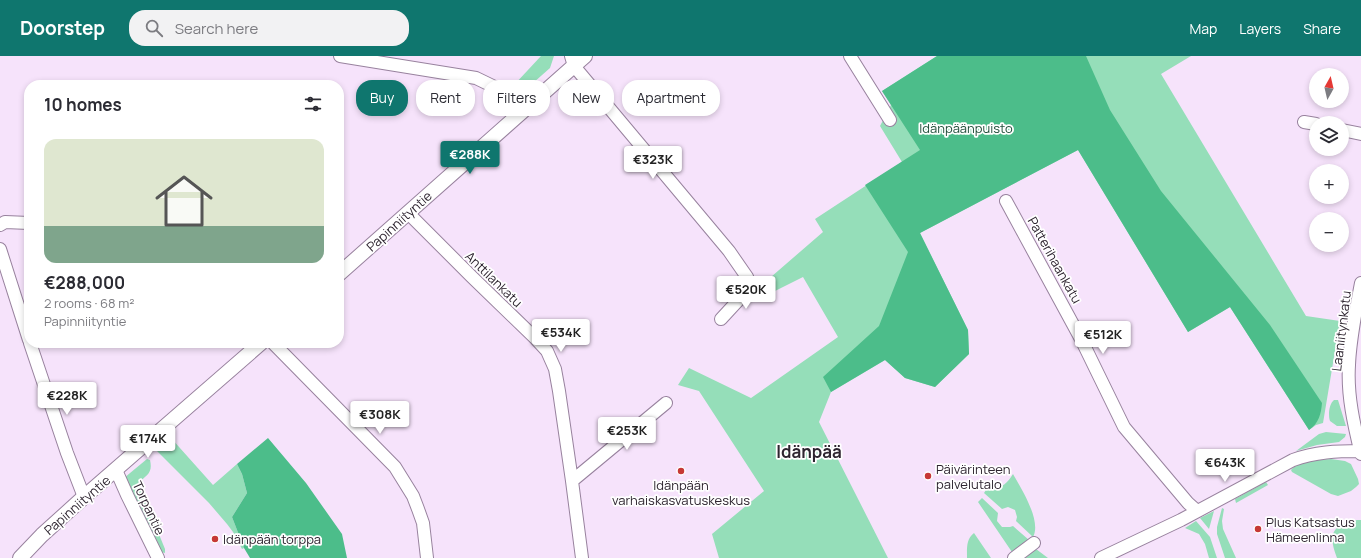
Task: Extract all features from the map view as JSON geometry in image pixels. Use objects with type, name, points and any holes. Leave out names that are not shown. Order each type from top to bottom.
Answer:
[{"type":"street","points":[[340,56],[476,78],[483,82]]},
{"type":"street","name":"Papinniityntie","points":[[550,83],[572,61],[585,56]]},
{"type":"street","points":[[850,56],[890,120]]},
{"type":"street","points":[[572,61],[728,251],[747,277],[750,286],[721,320]]},
{"type":"street","name":"Papinniityntie","points":[[344,269],[516,116]]},
{"type":"street","points":[[1349,131],[1361,134]]},
{"type":"street","name":"Patterihaankatu","points":[[1006,201],[1082,341],[1124,427],[1188,503],[1197,511]]},
{"type":"street","name":"Anttilankatu","points":[[408,213],[547,351],[555,369],[582,558]]},
{"type":"street","points":[[0,226],[5,222],[24,223]]},
{"type":"street","points":[[0,249],[24,324]]},
{"type":"street","name":"Laaniitynkatu","points":[[1361,283],[1348,366],[1351,404],[1361,452]]},
{"type":"street","points":[[32,348],[67,453],[84,497]]},
{"type":"street","name":"Papinniityntie","points":[[20,558],[42,535],[84,497],[256,348]]},
{"type":"street","points":[[277,348],[395,467],[414,496],[423,523],[427,558]]},
{"type":"street","points":[[572,480],[666,403]]},
{"type":"street","points":[[1101,558],[1197,511],[1293,460],[1309,454],[1361,452]]},
{"type":"street","name":"Torpantie","points":[[116,470],[158,558]]},
{"type":"street","points":[[1014,558],[1034,543]]},
{"type":"green space","points":[[541,56],[554,56],[550,68],[536,80],[519,80]]},
{"type":"green space","name":"Idänpäänpuisto","points":[[937,56],[1191,56],[1161,74],[1306,316],[1340,321],[1323,423],[1316,425],[1309,430],[1230,307],[1188,332],[1078,150],[920,233],[968,330],[969,354],[935,387],[905,378],[885,360],[831,392],[819,422],[888,558],[719,558],[712,534],[764,491],[699,391],[678,385],[689,368],[751,398],[838,337],[803,277],[765,296],[764,283],[823,232],[815,219],[902,162],[880,126],[891,105],[882,91]]},
{"type":"green space","points":[[937,56],[1086,56],[1110,110],[1161,191],[1270,325],[1322,403],[1319,418],[1315,424],[1309,430],[1230,307],[1188,332],[1078,150],[920,233],[968,330],[969,354],[935,387],[905,378],[885,360],[831,392],[823,377],[879,326],[908,252],[865,185],[920,150],[882,91]]},
{"type":"green space","points":[[1334,400],[1338,400],[1346,426],[1337,426],[1330,421],[1329,410]]},
{"type":"green space","points":[[1326,432],[1346,434],[1345,437],[1339,442],[1317,445],[1296,451],[1319,434]]},
{"type":"green space","points":[[171,438],[213,485],[237,464],[242,474],[247,493],[232,517],[244,548],[242,549],[233,532],[209,503],[157,451]]},
{"type":"green space","points":[[268,438],[306,483],[342,534],[347,558],[250,558],[244,548],[232,517],[247,493],[242,474],[237,464]]},
{"type":"green space","points":[[147,459],[150,460],[151,464],[150,471],[147,476],[138,483],[165,549],[165,553],[161,552],[124,478]]},
{"type":"green space","points":[[1331,459],[1345,461],[1351,464],[1359,484],[1351,491],[1338,496],[1331,494],[1292,472],[1291,470],[1304,462]]},
{"type":"green space","points":[[1013,474],[1033,514],[1035,530],[1033,537],[1016,521],[1017,517],[1015,510],[1008,507],[1002,509],[984,493],[988,487],[1000,487],[1008,481]]},
{"type":"green space","points":[[1266,482],[1268,485],[1236,503],[1235,499]]},
{"type":"green space","points":[[982,498],[998,513],[997,521],[1002,527],[1013,526],[1029,540],[1014,555],[978,502]]},
{"type":"green space","points":[[1222,508],[1224,509],[1222,521],[1223,529],[1236,558],[1225,558],[1217,534],[1217,527]]},
{"type":"green space","points":[[1214,511],[1209,529],[1200,518]]},
{"type":"green space","points":[[1361,520],[1361,558],[1337,558],[1333,543],[1334,532],[1342,525]]},
{"type":"green space","points":[[1196,521],[1210,537],[1217,558],[1209,558],[1205,544],[1199,534],[1185,528]]},
{"type":"green space","points":[[974,533],[991,558],[967,558],[968,541]]},
{"type":"green space","points":[[1036,549],[1048,558],[1025,558]]},
{"type":"place","name":"Idänpään varhaiskasvatuskeskus","points":[[681,471]]},
{"type":"place","name":"Päivärinteen palvelutalo","points":[[928,476]]},
{"type":"place","name":"Plus Katsastus Hämeenlinna","points":[[1258,529]]},
{"type":"place","name":"Idänpään torppa","points":[[215,539]]},
{"type":"district","name":"Idänpää","points":[[809,451]]}]
